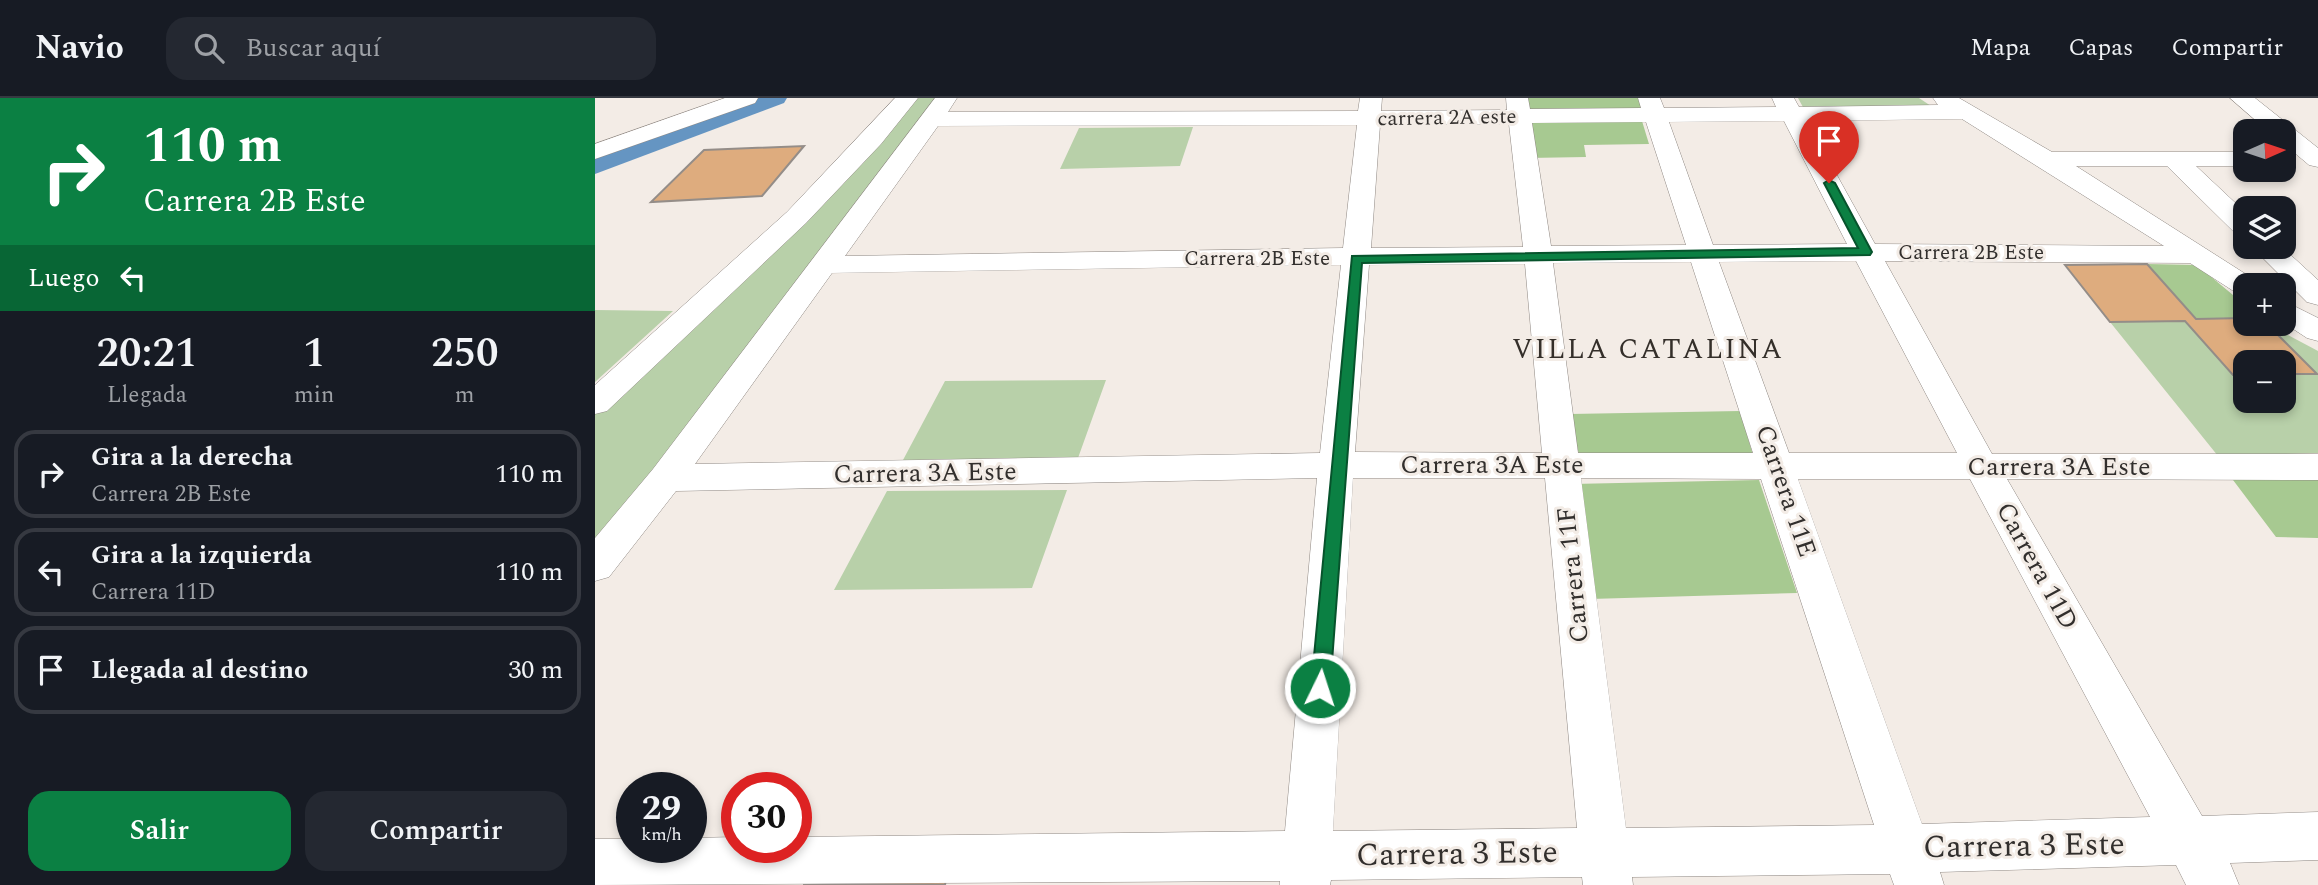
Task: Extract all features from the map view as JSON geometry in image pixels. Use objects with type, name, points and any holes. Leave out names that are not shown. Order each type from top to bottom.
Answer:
[{"type":"street","points":[[595,152],[747,98]]},
{"type":"street","points":[[595,403],[730,280],[874,139],[907,98]]},
{"type":"street","points":[[2241,98],[2267,119]]},
{"type":"street","points":[[1954,105],[2047,159],[2233,278]]},
{"type":"street","name":"carrera 2A este","points":[[938,109],[1954,105]]},
{"type":"street","name":"Carrera 11D","points":[[1788,106],[1981,467],[2214,885]]},
{"type":"street","name":"Carrera 11F","points":[[1518,107],[1538,256],[1606,868]]},
{"type":"street","name":"Carrera 11E","points":[[1652,107],[1913,867]]},
{"type":"street","points":[[1306,870],[1336,465],[1370,108]]},
{"type":"street","points":[[595,566],[666,478],[938,109]]},
{"type":"street","points":[[2296,142],[2318,159]]},
{"type":"street","points":[[2047,159],[2233,159]]},
{"type":"street","points":[[2174,159],[2233,216]]},
{"type":"street","points":[[2296,159],[2318,159]]},
{"type":"street","name":"Carrera 2B Este","points":[[821,265],[999,260],[1356,259],[1865,252],[2197,255]]},
{"type":"street","points":[[2279,259],[2318,296]]},
{"type":"street","points":[[2296,317],[2318,331]]},
{"type":"street","name":"Carrera 3A Este","points":[[666,478],[1336,465],[2318,467]]},
{"type":"street","name":"Carrera 3 Este","points":[[595,864],[1306,870],[1913,867],[2190,842],[2318,836]]},
{"type":"green space","points":[[911,98],[939,98],[595,557],[595,408]]},
{"type":"green space","points":[[1521,98],[1639,98],[1644,111],[1523,112]]},
{"type":"green space","points":[[1798,98],[1919,98],[1931,106],[1804,109]]},
{"type":"green space","points":[[1642,121],[1649,144],[1584,145],[1586,157],[1528,158],[1524,122]]},
{"type":"green space","points":[[1193,127],[1180,166],[1060,169],[1079,128]]},
{"type":"green space","points":[[2147,264],[2197,265],[2233,295],[2233,318],[2196,319]]},
{"type":"green space","points":[[595,310],[673,311],[595,382]]},
{"type":"green space","points":[[2185,321],[2233,375],[2233,413],[2296,413],[2296,374],[2316,374],[2296,354],[2296,350],[2292,350],[2279,336],[2290,336],[2318,351],[2318,453],[2218,456],[2110,322]]},
{"type":"green space","points":[[1106,380],[1078,458],[903,460],[945,381]]},
{"type":"green space","points":[[1740,411],[1753,455],[1579,455],[1570,414]]},
{"type":"green space","points":[[2230,476],[2318,478],[2318,538],[2276,537]]},
{"type":"green space","points":[[1759,480],[1797,593],[1590,599],[1572,484]]},
{"type":"green space","points":[[1067,490],[1032,588],[834,590],[887,491]]},
{"type":"building","points":[[804,146],[762,196],[651,202],[704,150]]},
{"type":"building","points":[[2147,264],[2196,319],[2233,318],[2233,336],[2279,336],[2293,350],[2233,350],[2233,375],[2185,321],[2110,322],[2065,265]]},
{"type":"building","points":[[2296,353],[2317,374],[2296,374]]},
{"type":"building","points":[[946,879],[945,885],[803,885]]},
{"type":"waterway","points":[[595,166],[775,98]]},
{"type":"district","name":"VILLA CATALINA","points":[[1648,349]]},
{"type":"route","points":[[1320,688],[1336,465],[1356,259],[1865,252],[1829,183]]}]
